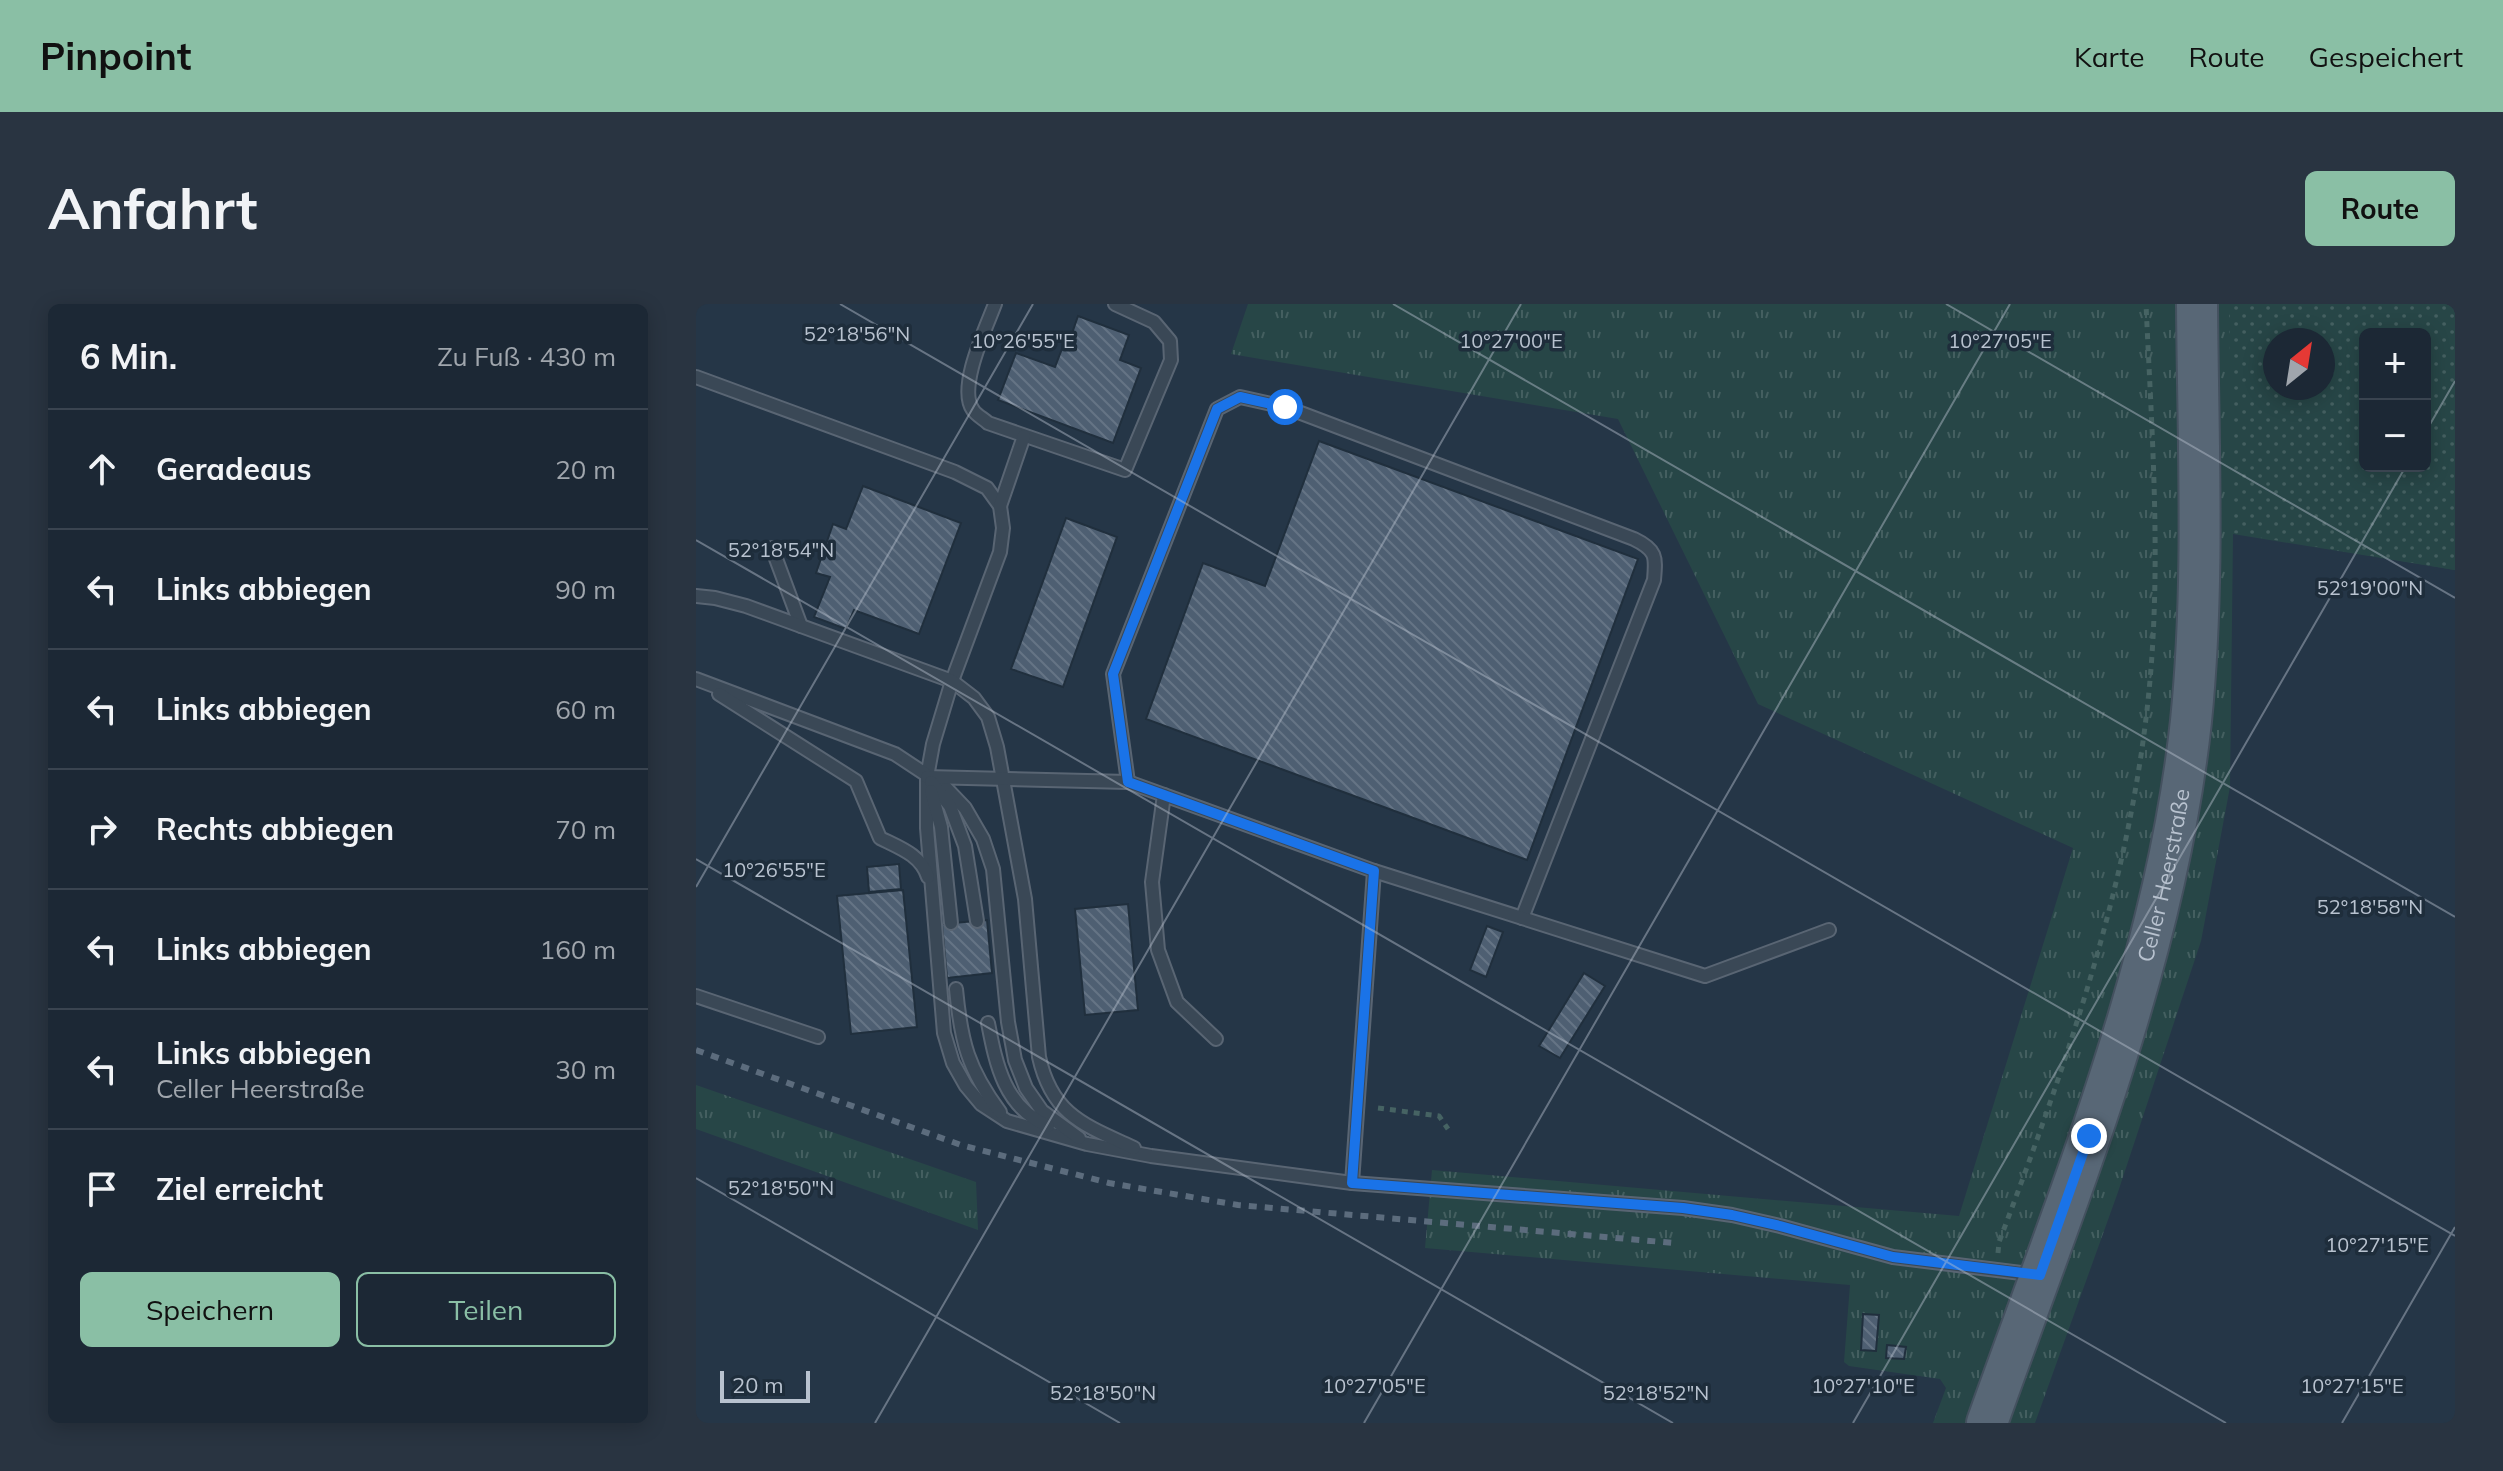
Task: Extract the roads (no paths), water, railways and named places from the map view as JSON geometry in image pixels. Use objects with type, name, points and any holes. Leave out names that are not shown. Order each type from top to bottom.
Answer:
[{"type":"main road","name":"Celler Heerstraße","points":[[1987,1423],[2089,1136],[2132,1004],[2165,872],[2180,794],[2197,639],[2197,304]]},
{"type":"lane","points":[[995,304],[969,376],[968,397],[973,411],[988,423],[1125,470],[1171,360],[1170,341],[1154,322],[1115,304]]},
{"type":"lane","points":[[696,377],[955,472],[987,488],[1000,506]]},
{"type":"lane","points":[[1128,782],[1113,674],[1217,409],[1240,397],[1285,407],[1634,539],[1648,545],[1656,559],[1654,580],[1522,918]]},
{"type":"lane","points":[[1024,436],[1000,506],[1003,528],[1000,552],[952,681],[933,744],[927,777],[927,828],[944,1033],[953,1063],[981,1104],[1007,1121],[1087,1144],[1151,1156],[1352,1183],[1683,1208],[1780,1226],[1893,1257],[2040,1275]]},
{"type":"lane","points":[[772,548],[801,626]]},
{"type":"lane","points":[[696,596],[746,606],[952,681],[974,698],[988,717],[1003,779],[1025,899],[1039,1057],[1044,1078],[1055,1099],[1072,1116],[1151,1156]]},
{"type":"lane","points":[[696,679],[895,754],[945,787],[965,808],[983,839],[993,869],[1008,1022],[1015,1060],[1026,1088],[1042,1111],[1087,1144]]},
{"type":"lane","points":[[696,679],[856,781],[880,838],[912,854],[925,866],[932,890]]},
{"type":"lane","points":[[927,777],[1128,782],[1374,871],[1705,976],[1829,930]]},
{"type":"lane","points":[[927,777],[950,806],[965,846],[977,921]]},
{"type":"lane","points":[[927,777],[941,827],[951,923]]},
{"type":"lane","points":[[1164,795],[1152,882],[1158,950],[1177,1002],[1216,1039]]},
{"type":"lane","points":[[1352,1183],[1374,871]]},
{"type":"lane","points":[[956,989],[960,1028],[968,1057],[982,1087],[1007,1121]]},
{"type":"lane","points":[[696,996],[818,1037]]},
{"type":"lane","points":[[988,1023],[996,1066],[1010,1096],[1039,1123],[1087,1144]]},
{"type":"railway","points":[[696,1050],[961,1145],[1109,1183],[1238,1205],[1674,1243]]}]
